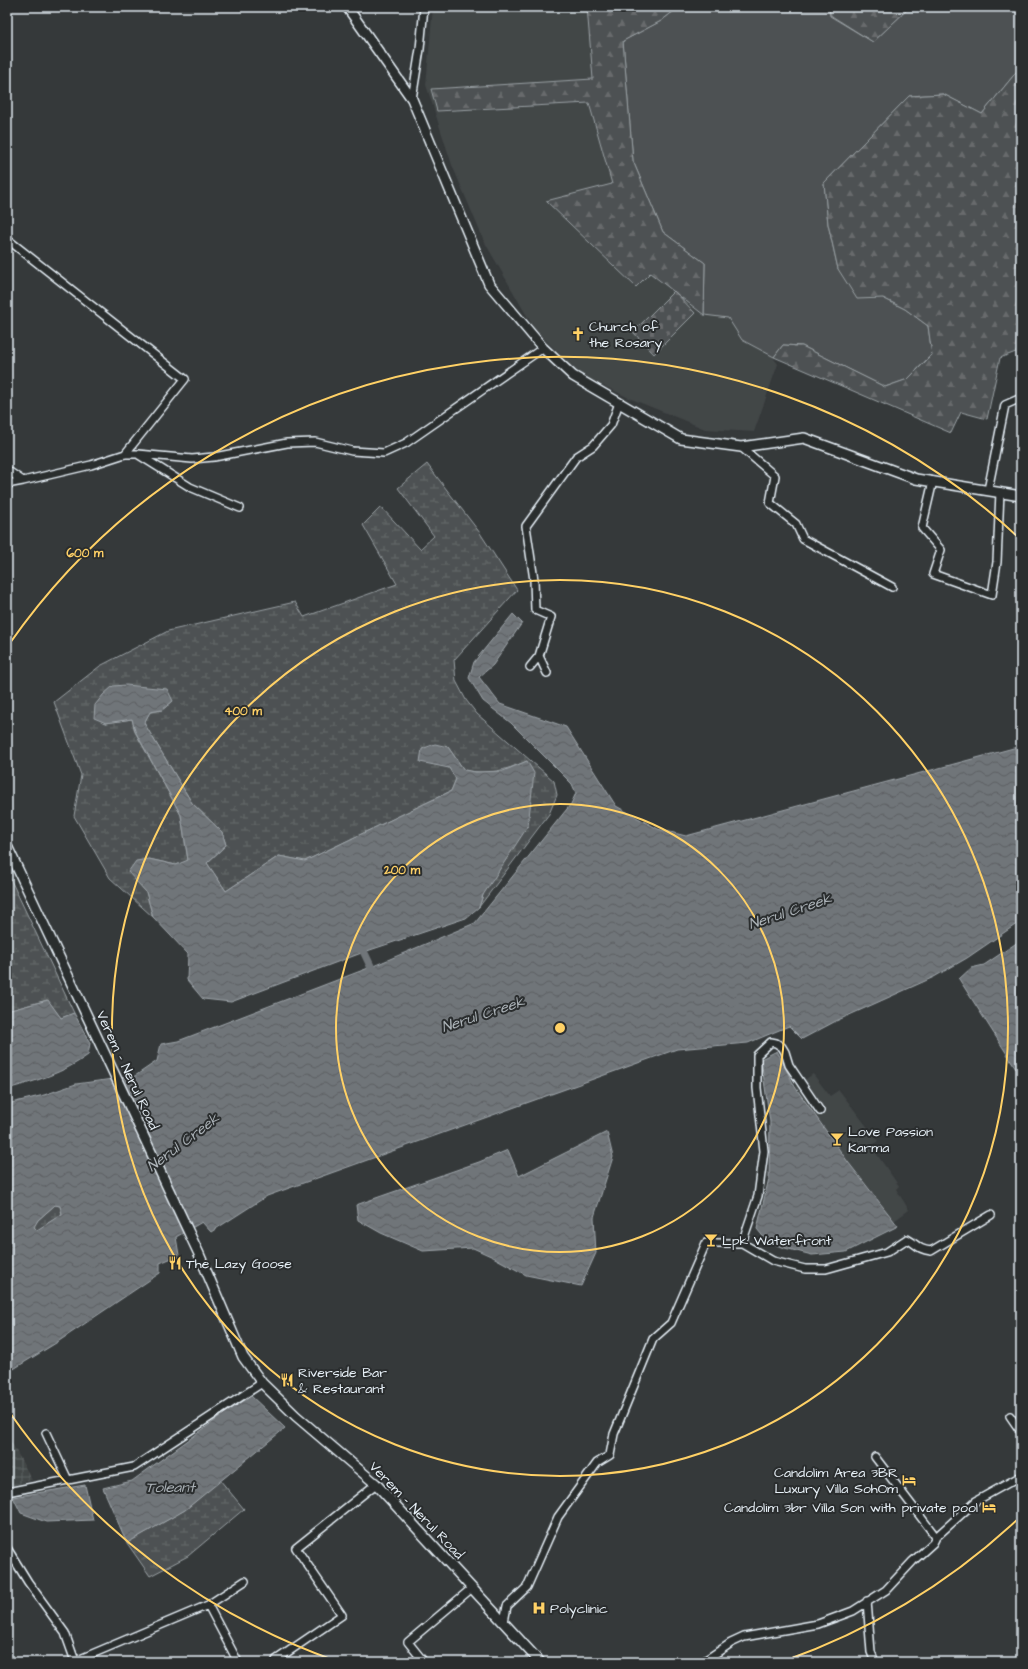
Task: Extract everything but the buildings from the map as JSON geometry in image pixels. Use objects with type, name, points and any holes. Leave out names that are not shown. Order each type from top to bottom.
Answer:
[{"type":"main road","points":[[347,7],[412,99],[489,284],[543,348],[573,376],[681,439],[741,447],[804,438],[916,478],[1021,496]]},
{"type":"main road","name":"Verem - Nerul Road","points":[[7,846],[199,1254],[243,1357],[262,1383],[296,1416],[376,1484],[540,1662]]},
{"type":"street","points":[[412,99],[420,49],[424,7]]},
{"type":"street","points":[[7,239],[185,379],[125,454]]},
{"type":"street","points":[[7,484],[91,465],[125,454],[200,458],[214,457],[287,443],[300,442],[314,442],[352,452],[384,453],[406,443],[543,348]]},
{"type":"street","points":[[988,490],[1006,404],[1021,398]]},
{"type":"street","points":[[530,667],[539,656],[542,641],[551,617],[534,610],[534,580],[526,526],[576,457],[594,446],[611,425],[619,403]]},
{"type":"street","points":[[741,447],[776,476],[770,504],[796,524],[803,539],[892,587]]},
{"type":"street","points":[[138,454],[190,487],[240,508]]},
{"type":"street","points":[[7,470],[22,481]]},
{"type":"street","points":[[933,481],[922,528],[941,550],[932,574],[992,595],[997,562],[1000,492]]},
{"type":"street","points":[[539,656],[547,673]]},
{"type":"street","points":[[742,1243],[758,1196],[764,1151],[757,1088],[757,1054],[771,1042],[782,1047],[786,1052],[789,1065],[820,1111]]},
{"type":"street","points":[[504,1622],[507,1606],[527,1587],[558,1516],[597,1463],[610,1455],[614,1434],[653,1339],[670,1323],[706,1243],[742,1243],[773,1261],[805,1269],[826,1269],[887,1252],[907,1239],[921,1250],[932,1251],[991,1215]]},
{"type":"street","points":[[7,1492],[134,1467],[262,1383]]},
{"type":"street","points":[[1010,1416],[1021,1432]]},
{"type":"street","points":[[46,1433],[68,1480]]},
{"type":"street","points":[[875,1456],[936,1537]]},
{"type":"street","points":[[703,1662],[731,1642],[744,1637],[818,1624],[853,1611],[886,1590],[933,1542],[936,1537],[976,1500],[1021,1476]]},
{"type":"street","points":[[276,1662],[276,1660],[342,1615],[296,1548],[376,1484]]},
{"type":"street","points":[[7,1548],[28,1582],[65,1633],[74,1662],[208,1605],[245,1581]]},
{"type":"street","points":[[424,1662],[408,1642],[472,1588]]},
{"type":"street","points":[[867,1601],[871,1652],[875,1662]]},
{"type":"street","points":[[208,1605],[238,1662]]},
{"type":"shaded area","points":[[433,7],[592,7],[625,216],[732,302],[778,364],[754,432],[705,429],[629,398],[581,375],[535,330],[484,241],[452,165],[426,85]]},
{"type":"shaded area","points":[[813,1074],[830,1096],[839,1090],[878,1141],[871,1146],[899,1186],[896,1189],[909,1210],[894,1221],[848,1162],[795,1087]]},
{"type":"shaded area","points":[[7,1434],[32,1480],[7,1487]]},
{"type":"green space","points":[[587,7],[679,7],[661,21],[623,41],[633,161],[663,232],[705,263],[704,315],[650,273],[636,287],[546,201],[612,184],[589,103],[437,111],[431,89],[593,79]]},
{"type":"green space","points":[[679,7],[829,7],[830,16],[873,42],[910,7],[1021,7],[1021,69],[1018,70],[982,114],[943,94],[909,96],[824,183],[828,224],[838,269],[883,298],[905,309],[928,326],[932,354],[908,379],[885,387],[802,346],[783,345],[774,357],[742,340],[728,318],[704,315],[705,263],[663,232],[633,161],[623,41],[661,21]]},
{"type":"green space","points":[[829,7],[910,7],[873,42],[830,15]]},
{"type":"green space","points":[[1021,69],[1021,350],[1000,358],[987,419],[961,412],[951,433],[774,357],[783,345],[802,346],[885,387],[908,379],[932,355],[928,326],[905,309],[883,298],[857,299],[838,269],[828,224],[824,183],[909,96],[943,94],[982,114],[1018,70]]},
{"type":"green space","points":[[674,291],[695,313],[654,354],[633,332]]},
{"type":"green space","points":[[427,464],[480,533],[517,590],[454,660],[456,681],[466,700],[477,714],[554,781],[557,795],[549,814],[479,907],[527,761],[511,767],[489,772],[464,770],[448,747],[449,768],[456,779],[451,791],[305,861],[279,856],[226,891],[207,863],[226,845],[222,832],[192,803],[144,723],[150,712],[162,710],[173,701],[106,723],[132,719],[135,732],[181,815],[188,861],[176,865],[149,859],[129,871],[146,892],[153,917],[110,878],[74,816],[81,775],[54,702],[100,666],[168,631],[295,602],[304,617],[397,584],[363,525],[381,507],[420,549],[434,536],[398,488]]},
{"type":"green space","points":[[7,872],[74,1013],[61,1018],[47,1000],[7,1011]]},
{"type":"green space","points":[[55,1205],[60,1206],[62,1214],[37,1231],[33,1227],[38,1220]]},
{"type":"green space","points":[[220,1480],[244,1509],[188,1556],[150,1576],[127,1543],[185,1510]]},
{"type":"water","name":"Nerul Creek","points":[[513,614],[522,623],[493,665],[479,677],[500,704],[566,727],[616,806],[658,829],[686,836],[1021,746],[1021,921],[967,958],[934,977],[836,1021],[802,1039],[789,1026],[748,1043],[677,1049],[267,1196],[211,1232],[202,1222],[176,1237],[179,1255],[160,1263],[160,1273],[56,1343],[7,1373],[7,1104],[44,1095],[76,1084],[135,1076],[157,1061],[161,1044],[178,1041],[371,967],[475,923],[571,804],[576,793],[572,784],[511,723],[483,701],[469,678],[474,662]],"holes":[[[55,1205],[60,1206],[62,1214],[37,1230],[34,1227],[38,1220]]]},
{"type":"water","points":[[126,685],[167,689],[173,701],[162,710],[150,712],[144,723],[192,803],[222,832],[226,845],[207,863],[226,891],[279,856],[305,861],[451,791],[456,779],[449,768],[420,762],[422,749],[435,744],[448,747],[464,770],[476,772],[503,771],[527,761],[534,773],[528,826],[483,895],[479,907],[466,918],[364,952],[231,1002],[203,999],[187,980],[188,954],[153,917],[146,892],[128,872],[136,861],[149,859],[176,865],[188,860],[181,815],[135,731],[132,719],[106,723],[94,718],[95,705],[103,695],[113,686]]},
{"type":"water","points":[[1021,940],[1021,1076],[959,979],[971,968],[984,965]]},
{"type":"water","points":[[48,1000],[61,1018],[74,1013],[90,1043],[88,1055],[59,1072],[7,1089],[7,1011]]},
{"type":"water","points":[[777,1051],[795,1087],[848,1162],[898,1226],[846,1252],[812,1255],[781,1247],[766,1240],[757,1229],[769,1178],[770,1122],[761,1059]]},
{"type":"water","points":[[607,1132],[613,1157],[594,1217],[596,1253],[581,1286],[526,1275],[473,1248],[423,1251],[381,1233],[358,1220],[356,1205],[479,1162],[508,1150],[519,1176]]},
{"type":"water","name":"Toleant","points":[[250,1395],[285,1428],[185,1510],[127,1543],[103,1488],[132,1481]]},
{"type":"water","points":[[85,1485],[93,1520],[46,1522],[21,1513],[13,1497]]},
{"type":"waterway","points":[[364,952],[371,967]]},
{"type":"place","name":"Church of the Rosary","points":[[578,334]]},
{"type":"place","name":"Love Passion Karma","points":[[837,1139]]},
{"type":"place","name":"Lpk Waterfront","points":[[711,1240]]},
{"type":"place","name":"The Lazy Goose","points":[[175,1263]]},
{"type":"place","name":"Riverside Bar & Restaurant","points":[[287,1380]]},
{"type":"place","name":"Candolim Area 3BR Luxury Villa SohOm","points":[[909,1480]]},
{"type":"place","name":"Candolim 3br Villa Son with private pool","points":[[989,1507]]},
{"type":"place","name":"Polyclinic","points":[[539,1608]]}]
